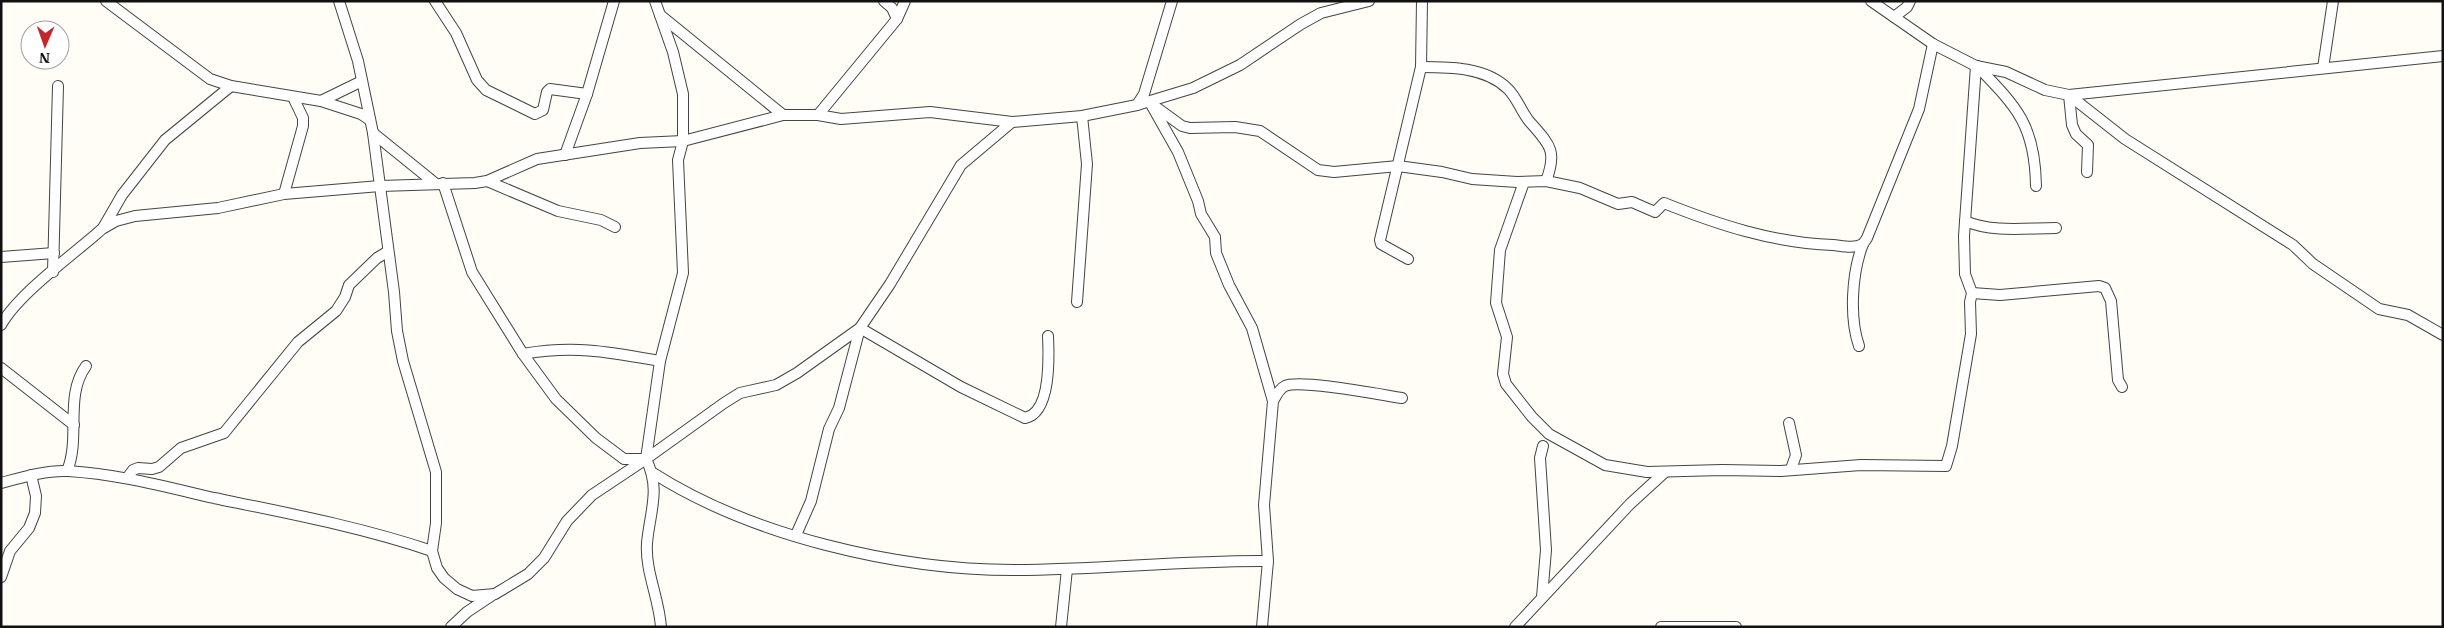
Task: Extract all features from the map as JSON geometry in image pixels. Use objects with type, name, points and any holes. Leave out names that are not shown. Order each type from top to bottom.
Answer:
[{"type":"street","points":[[106,1],[210,79],[231,86],[321,100],[361,114],[370,120]]},
{"type":"street","points":[[339,1],[362,81],[373,133],[387,252],[403,361],[436,472],[436,523],[432,551],[437,568],[457,589],[472,596],[495,594]]},
{"type":"street","points":[[435,1],[456,33],[477,80],[486,90],[529,113],[535,114],[543,110],[547,92],[550,90],[587,94]]},
{"type":"street","points":[[565,155],[587,94],[614,1]]},
{"type":"street","points":[[654,1],[673,52],[683,94],[683,141],[678,160],[683,272],[660,361],[646,460],[653,473],[655,495],[647,551],[661,627]]},
{"type":"street","points":[[884,1],[892,8],[897,20]]},
{"type":"street","points":[[818,115],[897,20],[906,1]]},
{"type":"street","points":[[1137,105],[1144,94],[1172,1]]},
{"type":"street","points":[[1,326],[17,304],[102,229],[116,220],[135,216],[218,208],[284,194],[380,186],[487,181],[537,159],[640,143],[683,141],[783,115],[818,115],[841,119],[930,112],[1012,122],[1082,116],[1149,102],[1193,88],[1240,65],[1321,13],[1348,4],[1369,1]]},
{"type":"street","points":[[1408,259],[1381,244],[1380,240],[1421,67],[1422,1]]},
{"type":"street","points":[[1872,1],[1933,44],[1976,66],[2006,72],[2045,90],[2069,95],[2443,56]]},
{"type":"street","points":[[1894,16],[1908,7],[1910,1]]},
{"type":"street","points":[[2323,68],[2333,1]]},
{"type":"street","points":[[659,14],[783,115]]},
{"type":"street","points":[[1859,346],[1856,337],[1852,293],[1858,256],[1919,109],[1933,44]]},
{"type":"street","points":[[1976,66],[2016,108],[2026,124],[2034,152],[2036,186]]},
{"type":"street","points":[[1524,182],[1500,250],[1496,302],[1507,338],[1503,365],[1506,384],[1532,418],[1549,434],[1605,465],[1632,470],[1665,472],[1781,471],[1861,465],[1946,466],[1952,446],[1971,334],[1970,302],[1972,293],[1966,274],[1965,221],[1976,66]]},
{"type":"street","points":[[1421,67],[1448,67],[1473,71],[1487,76],[1509,90],[1524,115],[1552,149],[1551,167],[1546,180]]},
{"type":"street","points":[[321,100],[362,81]]},
{"type":"street","points":[[53,272],[58,86]]},
{"type":"street","points":[[102,229],[122,195],[165,140],[231,86]]},
{"type":"street","points":[[2069,95],[2072,125],[2076,134],[2088,145],[2088,172]]},
{"type":"street","points":[[2069,95],[2125,139],[2293,245],[2312,264],[2379,309],[2408,315],[2443,335]]},
{"type":"street","points":[[284,194],[303,126],[303,118],[293,97]]},
{"type":"street","points":[[1149,102],[1182,126],[1190,128],[1235,127],[1260,131],[1318,170],[1334,172],[1398,166],[1442,172],[1472,179],[1524,182],[1546,180],[1580,188],[1618,204],[1632,202],[1655,212],[1664,203],[1708,220],[1799,244],[1852,247],[1863,244]]},
{"type":"street","points":[[1149,102],[1178,152],[1198,200],[1201,214],[1215,238],[1216,253],[1229,285],[1258,342],[1260,359],[1273,401],[1264,505],[1268,562],[1262,627]]},
{"type":"street","points":[[1077,302],[1087,164],[1082,116]]},
{"type":"street","points":[[796,535],[811,501],[829,429],[839,408],[860,328],[890,284],[960,165],[1012,122]]},
{"type":"street","points":[[373,133],[440,184],[472,272],[523,354],[556,399],[596,438],[624,459],[646,460]]},
{"type":"street","points":[[487,181],[558,211],[601,220],[615,227]]},
{"type":"street","points":[[1965,221],[1976,226],[1992,228],[2056,228]]},
{"type":"street","points":[[127,478],[133,470],[159,467],[181,448],[224,433],[298,342],[336,312],[346,297],[349,285],[377,258],[387,252]]},
{"type":"street","points":[[1,257],[54,253]]},
{"type":"street","points":[[1972,293],[2000,295],[2099,286],[2105,288],[2111,301],[2118,380],[2122,388]]},
{"type":"street","points":[[860,328],[961,387],[1025,418],[1036,413],[1041,405],[1046,389],[1048,336]]},
{"type":"street","points":[[451,627],[467,612],[515,584],[534,569],[544,558],[567,521],[592,494],[646,460],[740,393],[776,384],[796,373],[860,328]]},
{"type":"street","points":[[523,354],[550,350],[584,349],[660,361]]},
{"type":"street","points":[[67,471],[72,458],[75,384],[86,366]]},
{"type":"street","points":[[1,368],[74,425]]},
{"type":"street","points":[[1273,401],[1278,392],[1286,386],[1309,385],[1402,398]]},
{"type":"street","points":[[1789,423],[1796,455],[1792,469]]},
{"type":"street","points":[[1542,597],[1546,550],[1540,458],[1544,446]]},
{"type":"street","points":[[1,483],[31,475],[67,471],[127,478],[299,516],[432,551]]},
{"type":"street","points":[[1515,627],[1665,472]]},
{"type":"street","points":[[653,473],[684,493],[726,512],[821,543],[914,563],[967,569],[1067,569],[1216,561],[1268,562]]},
{"type":"street","points":[[1,577],[10,551],[29,528],[35,513],[36,496],[31,475]]},
{"type":"street","points":[[1061,627],[1067,569]]},
{"type":"street","points":[[1661,627],[1736,627]]}]
